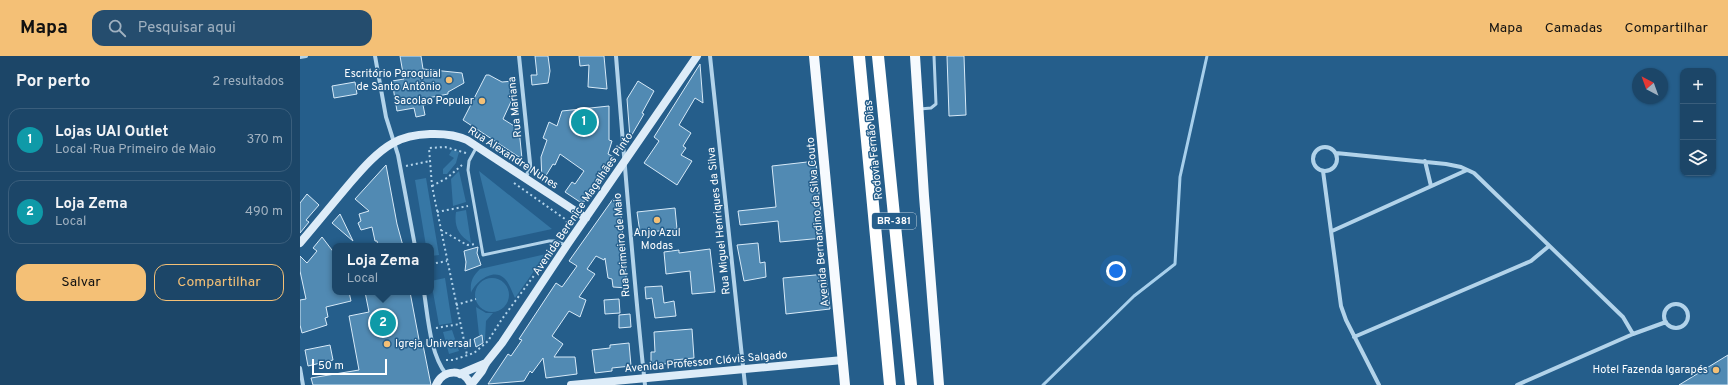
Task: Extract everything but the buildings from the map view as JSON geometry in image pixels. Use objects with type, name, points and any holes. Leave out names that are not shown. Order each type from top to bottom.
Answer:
[{"type":"highway","name":"Rodovia Fernão Dias","points":[[858,56],[890,385]]},
{"type":"highway","name":"Rodovia Fernão Dias","points":[[878,56],[911,385]]},
{"type":"main road","name":"Avenida Berenice Magalhães Pinto","points":[[471,385],[502,343],[567,245],[697,56]]},
{"type":"main road","name":"Avenida Bernardino da Silva Couto","points":[[814,56],[845,385]]},
{"type":"main road","points":[[915,56],[939,385]]},
{"type":"main road","name":"Rua Alexandre Nunes","points":[[300,243],[363,169],[394,142],[412,137],[447,134],[457,136],[478,146],[586,218]]},
{"type":"main road","name":"Avenida Professor Clóvis Salgado","points":[[571,385],[644,382],[842,360]]},
{"type":"main road","name":"Avenida Berenice Magalhães Pinto","points":[[460,374],[486,363]]},
{"type":"main road","points":[[436,385],[438,381],[446,374],[451,373],[460,374],[468,380],[471,385]]},
{"type":"street","points":[[300,57],[306,56]]},
{"type":"street","points":[[375,56],[386,117],[398,155],[414,243]]},
{"type":"street","name":"Rua Mariana","points":[[519,56],[530,164],[525,178]]},
{"type":"street","name":"Rua Primeiro de Maio","points":[[616,56],[625,162],[626,196],[644,382]]},
{"type":"street","name":"Rua Miguel Henriques da Silva","points":[[710,56],[745,385]]},
{"type":"street","points":[[1326,146],[1330,147],[1336,153],[1338,157],[1336,165],[1330,170],[1323,171],[1316,167],[1314,163],[1314,156],[1318,149],[1326,146]]},
{"type":"street","points":[[1336,153],[1446,164],[1467,170],[1479,177],[1623,317],[1633,334]]},
{"type":"street","points":[[1425,161],[1431,186]]},
{"type":"street","points":[[1332,231],[1467,170]]},
{"type":"street","points":[[1323,171],[1341,306],[1354,337],[1379,385]]},
{"type":"street","points":[[1354,337],[1531,261],[1549,246]]},
{"type":"street","points":[[424,295],[436,358],[446,374]]},
{"type":"street","points":[[1680,304],[1686,309],[1689,317],[1688,321],[1683,327],[1671,328],[1666,322],[1664,315],[1665,311],[1671,305],[1680,304]]},
{"type":"street","points":[[1517,385],[1633,334],[1666,322]]},
{"type":"street","points":[[300,368],[304,385]]},
{"type":"lane","points":[[918,109],[932,108],[936,104],[934,56]]},
{"type":"lane","points":[[478,146],[469,160],[468,170],[483,255],[549,241],[567,245]]},
{"type":"path","points":[[467,355],[432,186],[429,148],[445,147],[462,151],[471,156]]},
{"type":"path","points":[[432,186],[447,178],[469,160]]},
{"type":"path","points":[[405,166],[430,161]]},
{"type":"path","points":[[436,358],[453,360],[474,353],[488,341],[510,307],[558,242],[568,224],[565,219],[509,179]]},
{"type":"path","points":[[438,212],[474,205]]},
{"type":"path","points":[[441,230],[467,245],[481,243]]},
{"type":"path","points":[[434,263],[448,261]]},
{"type":"path","points":[[456,305],[476,299]]},
{"type":"path","points":[[506,304],[510,307]]},
{"type":"path","points":[[430,328],[460,324]]},
{"type":"shaded area","points":[[452,150],[459,152],[456,163],[447,174],[443,174],[443,169],[454,158],[449,155]]},
{"type":"shaded area","points":[[459,171],[466,202],[453,206],[451,179]]},
{"type":"shaded area","points":[[479,171],[552,229],[496,241]]},
{"type":"shaded area","points":[[426,178],[439,255],[434,256],[434,243],[426,243],[415,180]]},
{"type":"shaded area","points":[[466,210],[471,243],[463,237],[456,226],[456,212]]},
{"type":"shaded area","points":[[546,254],[515,298],[506,280],[500,275],[490,275],[480,281],[471,293],[472,280],[480,269]]},
{"type":"shaded area","points":[[445,278],[452,323],[439,325],[434,295],[434,280]]},
{"type":"shaded area","points":[[492,278],[504,283],[509,295],[504,307],[492,312],[480,307],[475,295],[480,283]]},
{"type":"shaded area","points":[[476,307],[486,313],[493,313],[486,321],[484,341],[483,335],[479,335]]},
{"type":"shaded area","points":[[452,330],[459,351],[449,354],[443,332]]},
{"type":"waterway","points":[[1043,385],[1134,296],[1175,264],[1180,177],[1207,56]]},
{"type":"place","name":"Escritório Paroquial de Santo Antônio","points":[[449,80]]},
{"type":"place","name":"Sacolao Popular","points":[[482,101]]},
{"type":"place","name":"Lojas UAI Outlet","points":[[584,122]]},
{"type":"place","name":"Anjo Azul Modas","points":[[657,220]]},
{"type":"place","name":"Loja Zema","points":[[383,323]]},
{"type":"place","name":"Igreja Universal","points":[[387,344]]},
{"type":"place","name":"Hotel Fazenda Igarapés","points":[[1716,370]]}]
